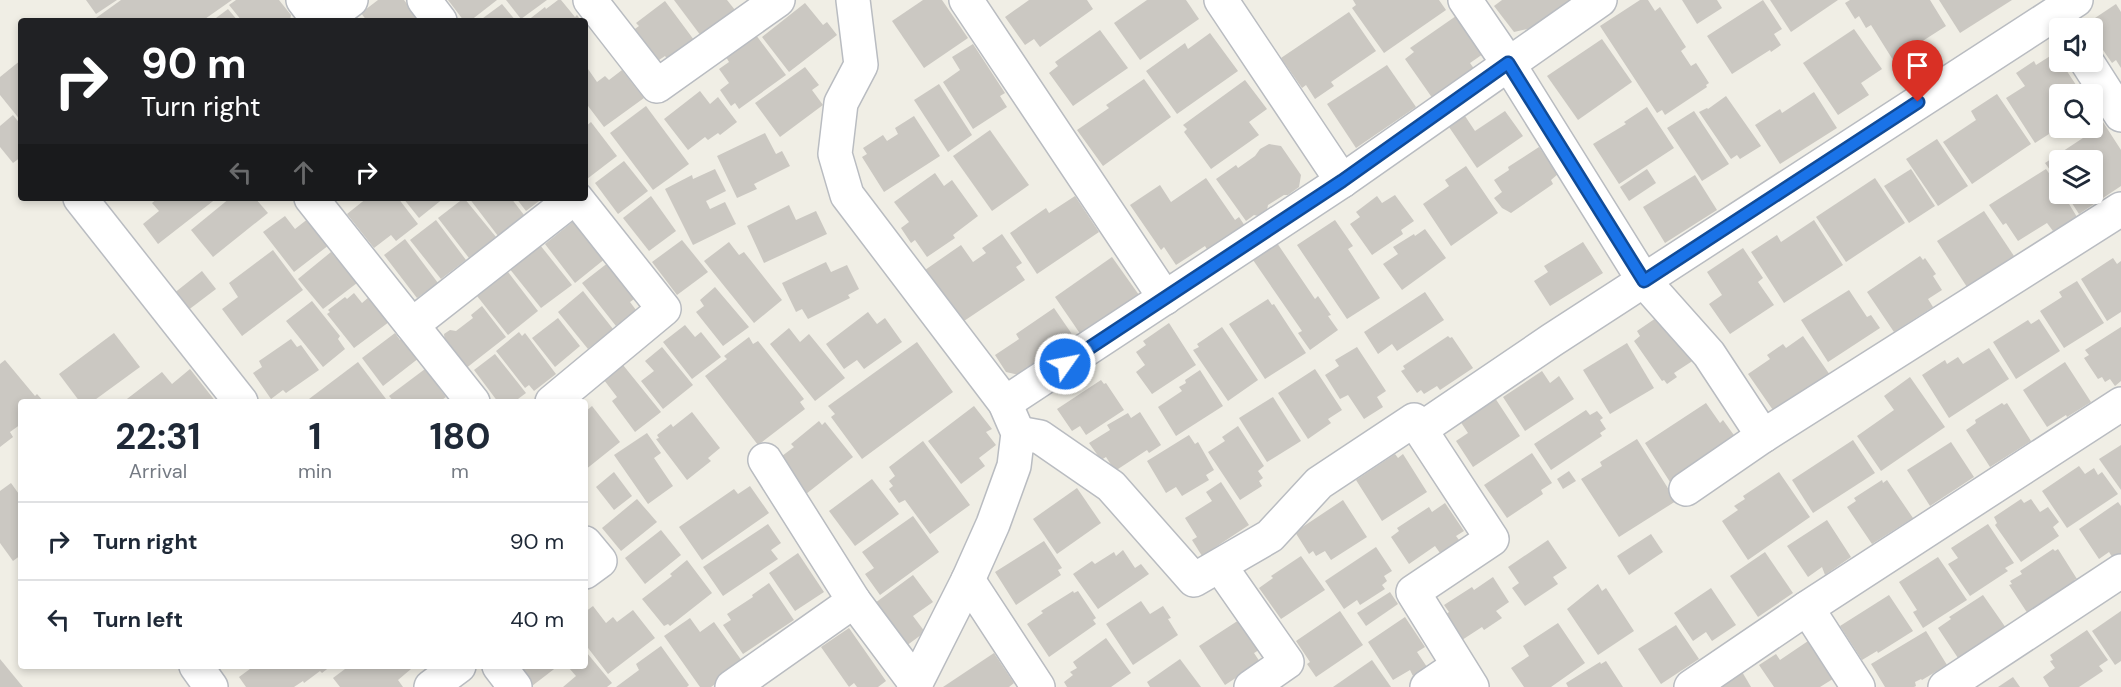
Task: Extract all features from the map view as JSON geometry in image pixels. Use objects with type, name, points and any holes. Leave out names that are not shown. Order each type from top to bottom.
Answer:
[{"type":"street","points":[[303,0],[318,18]]},
{"type":"street","points":[[325,18],[351,0]]},
{"type":"street","points":[[424,0],[438,18]]},
{"type":"street","points":[[590,0],[657,86],[778,0]]},
{"type":"street","points":[[966,0],[1165,298]]},
{"type":"street","points":[[1221,0],[1342,181]]},
{"type":"street","points":[[1465,0],[1508,63],[1644,281],[1709,354],[1763,436]]},
{"type":"street","points":[[1005,403],[1342,181],[1600,0]]},
{"type":"street","points":[[765,460],[854,601],[915,685],[993,524],[1014,466],[1018,433],[1005,403],[847,195],[835,153],[841,103],[861,65],[858,3]]},
{"type":"street","points":[[1421,429],[1552,340],[2061,10]]},
{"type":"street","points":[[2093,72],[2121,115]]},
{"type":"street","points":[[82,201],[239,399]]},
{"type":"street","points":[[412,325],[571,201]]},
{"type":"street","points":[[556,399],[664,309],[577,201]]},
{"type":"street","points":[[323,202],[412,325],[471,399]]},
{"type":"street","points":[[1686,489],[1763,436],[2121,208]]},
{"type":"street","points":[[1691,687],[1807,608],[2121,404]]},
{"type":"street","points":[[1018,433],[1040,436],[1111,486],[1194,580],[1270,536],[1319,483],[1414,420],[1492,539],[1413,592],[1465,676],[1426,687]]},
{"type":"street","points":[[1220,566],[1287,662],[1251,687]]},
{"type":"street","points":[[1946,687],[2121,571]]},
{"type":"street","points":[[968,579],[1038,687]]},
{"type":"street","points":[[732,687],[854,601]]},
{"type":"street","points":[[1807,608],[1858,687]]},
{"type":"street","points":[[198,669],[211,687]]},
{"type":"street","points":[[501,669],[515,687]]},
{"type":"building","points":[[86,0],[117,0],[96,14]]},
{"type":"building","points":[[121,0],[232,0],[206,18],[96,18]]},
{"type":"building","points":[[236,0],[279,0],[291,15],[290,18],[240,18],[229,5]]},
{"type":"building","points":[[378,0],[404,0],[418,18],[365,18],[361,13]]},
{"type":"building","points":[[448,0],[497,0],[474,18],[462,18]]},
{"type":"building","points":[[506,0],[547,0],[522,18]]},
{"type":"building","points":[[561,0],[575,17],[577,15],[579,18],[531,18],[545,7],[546,9]]},
{"type":"building","points":[[674,0],[727,0],[735,10],[701,36]]},
{"type":"building","points":[[923,0],[942,0],[968,38],[924,68],[892,21]]},
{"type":"building","points":[[1029,0],[1087,0],[1093,9],[1040,47],[1034,39],[1025,45],[1005,17]]},
{"type":"building","points":[[1147,0],[1186,0],[1199,19],[1140,60],[1114,23]]},
{"type":"building","points":[[1353,0],[1439,0],[1446,10],[1384,53],[1352,8],[1356,5]]},
{"type":"building","points":[[1502,0],[1572,0],[1536,27],[1514,32],[1494,6]]},
{"type":"building","points":[[1640,0],[1648,0],[1655,11],[1660,7],[1686,47],[1681,51],[1691,66],[1696,63],[1709,83],[1707,87],[1665,115],[1662,110],[1657,113],[1600,26]]},
{"type":"building","points":[[1682,0],[1717,0],[1722,8],[1697,24]]},
{"type":"building","points":[[1763,0],[1782,29],[1774,34],[1781,45],[1732,74],[1707,36]]},
{"type":"building","points":[[1770,0],[1838,0],[1791,32]]},
{"type":"building","points":[[1850,0],[1930,0],[1946,26],[1893,60],[1871,25],[1866,28],[1859,16],[1855,19],[1845,3]]},
{"type":"building","points":[[1939,0],[2012,0],[1960,33]]},
{"type":"building","points":[[665,1],[694,40],[668,60],[665,56],[656,62],[632,31],[639,26],[636,23]]},
{"type":"building","points":[[805,3],[823,25],[827,22],[837,35],[789,72],[762,37]]},
{"type":"building","points":[[502,4],[514,18],[483,18]]},
{"type":"building","points":[[2116,4],[2121,12],[2121,68],[2116,60],[2112,63],[2103,50],[2103,18],[2095,18]]},
{"type":"building","points":[[228,9],[236,18],[216,18]]},
{"type":"building","points":[[1349,12],[1376,51],[1331,82],[1334,86],[1315,99],[1306,85],[1302,88],[1281,58]]},
{"type":"building","points":[[1456,16],[1483,54],[1470,63],[1475,70],[1433,99],[1405,59],[1414,52],[1410,48]]},
{"type":"building","points":[[1854,29],[1882,69],[1861,83],[1869,95],[1838,115],[1803,63]]},
{"type":"building","points":[[1100,30],[1128,68],[1073,106],[1049,73],[1058,66],[1055,62]]},
{"type":"building","points":[[1210,33],[1238,71],[1177,114],[1146,71],[1185,43],[1188,49]]},
{"type":"building","points":[[756,35],[786,75],[739,109],[735,103],[731,106],[720,90],[729,83],[719,69],[729,62],[726,57]]},
{"type":"building","points":[[1602,39],[1632,82],[1578,120],[1547,76]]},
{"type":"building","points":[[973,44],[1005,93],[1000,96],[1007,107],[973,129],[943,82],[960,70],[952,57]]},
{"type":"building","points":[[2049,57],[2049,72],[2068,72],[2075,84],[2049,84],[2049,134],[2035,143],[2006,98],[2025,86],[2016,73],[2034,61],[2036,65]]},
{"type":"building","points":[[18,62],[18,117],[0,95],[0,77]]},
{"type":"building","points":[[1387,65],[1416,107],[1356,148],[1327,104]]},
{"type":"building","points":[[805,67],[819,85],[812,90],[823,105],[780,137],[755,103]]},
{"type":"building","points":[[588,69],[597,82],[605,76],[609,80],[622,70],[644,98],[604,127],[588,106]]},
{"type":"building","points":[[1144,79],[1171,117],[1103,166],[1077,130],[1109,108],[1106,105]]},
{"type":"building","points":[[1245,80],[1267,109],[1249,122],[1259,135],[1211,169],[1184,132],[1187,129],[1183,125]]},
{"type":"building","points":[[939,84],[972,135],[948,152],[914,100]]},
{"type":"building","points":[[700,91],[710,104],[718,97],[737,122],[720,135],[718,133],[708,140],[705,137],[688,150],[664,119]]},
{"type":"building","points":[[1814,92],[1837,128],[1780,164],[1755,125],[1780,109],[1782,113]]},
{"type":"building","points":[[1997,94],[2031,144],[1972,184],[1943,142],[1976,120],[1971,111]]},
{"type":"building","points":[[1726,96],[1761,146],[1740,159],[1737,155],[1731,159],[1699,112],[1708,109]]},
{"type":"building","points":[[646,106],[689,164],[653,190],[610,133]]},
{"type":"building","points":[[1647,107],[1674,148],[1619,184],[1593,144],[1626,124],[1624,122]]},
{"type":"building","points":[[1505,111],[1523,136],[1477,168],[1449,127],[1465,116],[1475,131]]},
{"type":"building","points":[[1694,111],[1729,164],[1702,181],[1667,128]]},
{"type":"building","points":[[13,115],[18,121],[18,159],[13,163],[0,147],[0,126]]},
{"type":"building","points":[[914,116],[940,156],[884,192],[862,157],[867,154],[863,148],[883,135],[887,141],[898,134],[895,128]]},
{"type":"building","points":[[591,122],[617,156],[588,178],[588,124]]},
{"type":"building","points":[[2103,122],[2121,150],[2121,186],[2103,198],[2103,150],[2065,150],[2083,138],[2103,138]]},
{"type":"building","points":[[990,130],[1029,185],[992,211],[953,156]]},
{"type":"building","points":[[765,133],[776,154],[782,151],[790,166],[754,184],[757,189],[737,198],[717,156]]},
{"type":"building","points":[[1937,139],[1968,186],[1938,206],[1906,159]]},
{"type":"building","points":[[1269,144],[1281,146],[1301,175],[1299,187],[1268,205],[1267,210],[1258,216],[1254,215],[1246,221],[1216,179],[1236,165],[1238,168]]},
{"type":"building","points":[[1539,147],[1558,174],[1551,180],[1553,184],[1511,213],[1502,208],[1494,198],[1502,192],[1494,180],[1509,170],[1508,167]]},
{"type":"building","points":[[624,161],[648,191],[618,214],[595,183]]},
{"type":"building","points":[[1466,166],[1498,213],[1451,246],[1423,204],[1449,186],[1445,180]]},
{"type":"building","points":[[715,169],[726,191],[706,201],[710,209],[725,202],[736,224],[693,245],[665,189],[692,175],[693,179]]},
{"type":"building","points":[[1647,169],[1656,183],[1629,201],[1620,187]]},
{"type":"building","points":[[1911,169],[1935,206],[1909,223],[1884,186]]},
{"type":"building","points":[[2046,169],[2049,173],[2049,204],[2069,204],[2077,217],[2053,231],[2047,223],[2018,241],[2006,223],[2003,225],[1989,205]]},
{"type":"building","points":[[935,173],[944,186],[952,180],[978,216],[953,235],[955,238],[927,257],[915,240],[911,243],[901,228],[909,222],[894,202]]},
{"type":"building","points":[[1695,175],[1717,210],[1665,243],[1643,207]]},
{"type":"building","points":[[1206,178],[1235,220],[1239,217],[1245,226],[1208,251],[1205,246],[1176,265],[1164,247],[1161,250],[1130,205],[1160,185],[1171,202]]},
{"type":"building","points":[[1875,178],[1905,223],[1846,262],[1816,217]]},
{"type":"building","points":[[1395,195],[1414,221],[1401,230],[1403,234],[1372,255],[1350,224],[1360,217],[1356,212],[1377,196],[1382,203]]},
{"type":"building","points":[[651,196],[676,231],[649,251],[623,218]]},
{"type":"building","points":[[1075,196],[1099,232],[1037,274],[1010,233],[1046,208],[1049,213]]},
{"type":"building","points":[[154,201],[213,201],[158,244],[143,224],[159,211],[152,203]]},
{"type":"building","points":[[226,201],[258,201],[268,213],[213,257],[191,230]]},
{"type":"building","points":[[363,201],[400,201],[418,224],[396,241],[391,235],[374,248],[347,214]]},
{"type":"building","points":[[405,201],[440,201],[419,218]]},
{"type":"building","points":[[460,201],[466,201],[496,237],[469,258],[438,218]]},
{"type":"building","points":[[471,201],[513,201],[524,215],[498,236]]},
{"type":"building","points":[[518,201],[539,201],[526,211]]},
{"type":"building","points":[[2072,204],[2094,204],[2079,214]]},
{"type":"building","points":[[789,205],[796,220],[816,211],[827,234],[764,263],[747,226]]},
{"type":"building","points":[[1984,211],[2014,256],[1967,287],[1937,241]]},
{"type":"building","points":[[285,216],[295,229],[309,218],[329,245],[294,272],[263,232]]},
{"type":"building","points":[[436,220],[466,260],[441,279],[410,240]]},
{"type":"building","points":[[575,220],[606,258],[575,283],[545,244]]},
{"type":"building","points":[[1335,220],[1353,246],[1348,249],[1380,298],[1347,319],[1297,245]]},
{"type":"building","points":[[1814,220],[1843,265],[1784,303],[1751,252],[1777,235],[1781,242]]},
{"type":"building","points":[[1425,229],[1446,258],[1402,290],[1383,264],[1398,254],[1393,247]]},
{"type":"building","points":[[1002,234],[1022,263],[1016,267],[1025,280],[961,323],[925,270],[961,245],[973,262],[986,253],[982,248]]},
{"type":"building","points":[[405,239],[438,283],[417,298],[384,255]]},
{"type":"building","points":[[682,240],[708,272],[677,295],[652,262]]},
{"type":"building","points":[[729,242],[739,255],[744,252],[782,300],[754,323],[704,261]]},
{"type":"building","points":[[1583,242],[1603,273],[1550,306],[1534,281],[1548,272],[1544,266]]},
{"type":"building","points":[[1277,243],[1315,299],[1318,296],[1338,330],[1310,350],[1298,333],[1302,331],[1253,260]]},
{"type":"building","points":[[540,245],[572,285],[541,308],[509,268]]},
{"type":"building","points":[[1743,248],[1763,278],[1758,282],[1774,305],[1730,334],[1709,304],[1722,295],[1707,272]]},
{"type":"building","points":[[273,250],[303,290],[242,336],[222,309],[238,297],[229,283]]},
{"type":"building","points":[[331,252],[357,283],[323,309],[298,279]]},
{"type":"building","points":[[1920,256],[1923,260],[1925,258],[1936,274],[1933,276],[1942,290],[1928,299],[1933,307],[1894,332],[1867,292]]},
{"type":"building","points":[[1112,257],[1139,295],[1081,335],[1055,297]]},
{"type":"building","points":[[2113,258],[2117,264],[2121,261],[2121,312],[2107,321],[2081,279]]},
{"type":"building","points":[[609,262],[637,297],[630,302],[636,310],[616,326],[582,283]]},
{"type":"building","points":[[826,262],[831,272],[847,265],[859,289],[848,295],[850,298],[808,319],[802,309],[796,312],[782,283]]},
{"type":"building","points":[[202,271],[216,289],[187,311],[173,294]]},
{"type":"building","points":[[508,272],[538,311],[508,335],[477,296]]},
{"type":"building","points":[[2077,281],[2104,323],[2064,348],[2040,311],[2062,297],[2059,292]]},
{"type":"building","points":[[715,287],[749,327],[723,346],[696,312],[704,306],[700,300]]},
{"type":"building","points":[[1849,290],[1867,317],[1871,315],[1880,328],[1828,362],[1801,320]]},
{"type":"building","points":[[583,291],[613,329],[588,349],[558,312]]},
{"type":"building","points":[[1425,292],[1444,320],[1397,351],[1392,344],[1378,354],[1364,332]]},
{"type":"building","points":[[354,293],[362,303],[369,297],[389,322],[354,348],[327,314],[330,312],[328,310]]},
{"type":"building","points":[[1268,299],[1272,305],[1274,304],[1306,353],[1265,379],[1229,324]]},
{"type":"building","points":[[312,301],[340,336],[338,339],[345,349],[323,367],[286,321]]},
{"type":"building","points":[[482,306],[506,337],[465,369],[445,343],[444,334],[450,330],[456,331],[473,318],[471,315]]},
{"type":"building","points":[[1054,308],[1076,340],[1023,376],[1006,372],[995,355],[1019,339],[1016,334]]},
{"type":"building","points":[[868,312],[877,324],[885,318],[902,342],[864,369],[857,360],[844,369],[826,344]]},
{"type":"building","points":[[558,318],[580,346],[555,367],[532,338]]},
{"type":"building","points":[[1656,318],[1694,360],[1674,373],[1677,377],[1667,384],[1664,380],[1662,381],[1634,341],[1640,336],[1637,331]]},
{"type":"building","points":[[2039,319],[2060,351],[2016,379],[1993,342],[2028,320],[2031,324]]},
{"type":"building","points":[[1169,323],[1196,365],[1152,394],[1136,372],[1145,365],[1136,352],[1146,345],[1143,341]]},
{"type":"building","points":[[685,325],[695,337],[701,332],[721,357],[692,379],[663,342]]},
{"type":"building","points":[[1222,327],[1258,380],[1228,401],[1193,350],[1199,347],[1197,344]]},
{"type":"building","points":[[2121,327],[2121,381],[2115,386],[2110,379],[2105,382],[2102,377],[2098,379],[2084,358],[2089,355],[2085,350]]},
{"type":"building","points":[[789,328],[800,342],[809,334],[845,378],[815,401],[770,344]]},
{"type":"building","points":[[519,332],[522,336],[525,333],[556,374],[534,391],[529,385],[525,388],[496,351]]},
{"type":"building","points":[[114,333],[140,367],[96,399],[78,399],[59,374]]},
{"type":"building","points":[[395,333],[400,340],[404,337],[419,358],[383,386],[362,358]]},
{"type":"building","points":[[1448,336],[1452,337],[1473,368],[1440,390],[1437,386],[1424,394],[1421,390],[1417,393],[1401,371],[1405,369],[1403,366]]},
{"type":"building","points":[[1803,336],[1830,375],[1775,413],[1748,374],[1770,359],[1767,355],[1783,344],[1786,348]]},
{"type":"building","points":[[749,337],[753,344],[758,341],[804,399],[800,402],[805,409],[758,445],[705,376],[727,359],[724,356]]},
{"type":"building","points":[[291,339],[297,347],[301,345],[319,370],[286,393],[283,390],[271,399],[253,373],[262,367],[259,361]]},
{"type":"building","points":[[917,342],[953,392],[862,459],[831,417],[835,414],[828,406]]},
{"type":"building","points":[[1627,343],[1654,388],[1610,414],[1583,370]]},
{"type":"building","points":[[662,347],[693,385],[663,409],[641,381],[654,371],[645,361]]},
{"type":"building","points":[[1357,347],[1386,391],[1377,397],[1383,407],[1364,419],[1348,395],[1340,399],[1325,375],[1339,366],[1335,360]]},
{"type":"building","points":[[1989,348],[2009,379],[1949,418],[1922,375],[1945,360],[1947,364],[1958,357],[1963,364]]},
{"type":"building","points":[[495,354],[526,393],[518,399],[496,399],[474,370]]},
{"type":"building","points":[[5,360],[35,396],[37,394],[41,399],[18,399],[18,426],[10,432],[13,437],[0,447],[0,364]]},
{"type":"building","points":[[358,362],[386,399],[309,399]]},
{"type":"building","points":[[2065,362],[2091,402],[2047,427],[2023,390]]},
{"type":"building","points":[[623,365],[661,412],[635,432],[612,401],[617,397],[604,380]]},
{"type":"building","points":[[190,369],[214,399],[127,399],[162,372],[172,384]]},
{"type":"building","points":[[425,369],[446,397],[443,399],[392,399],[389,396]]},
{"type":"building","points":[[1315,369],[1342,410],[1328,419],[1331,423],[1308,439],[1278,393]]},
{"type":"building","points":[[1200,370],[1223,406],[1176,436],[1158,407],[1182,391],[1179,387],[1186,383],[1185,380]]},
{"type":"building","points":[[1542,371],[1550,383],[1559,376],[1574,399],[1525,431],[1503,397]]},
{"type":"building","points":[[1910,377],[1945,427],[1881,471],[1857,436],[1894,410],[1884,396]]},
{"type":"building","points":[[1101,380],[1104,384],[1106,383],[1124,410],[1086,435],[1080,426],[1072,431],[1057,409]]},
{"type":"building","points":[[1273,397],[1301,441],[1267,462],[1239,418]]},
{"type":"building","points":[[1495,398],[1520,436],[1473,467],[1456,441],[1468,433],[1460,421]]},
{"type":"building","points":[[1706,403],[1720,423],[1723,420],[1736,438],[1670,482],[1645,443]]},
{"type":"building","points":[[2002,403],[2004,405],[2007,403],[2031,441],[1990,467],[1966,430],[1976,423],[1975,420]]},
{"type":"building","points":[[592,406],[620,442],[588,468],[588,409]]},
{"type":"building","points":[[974,406],[992,429],[986,432],[996,445],[979,458],[985,466],[961,484],[928,441]]},
{"type":"building","points":[[1586,410],[1590,415],[1597,411],[1603,418],[1600,420],[1606,429],[1600,433],[1602,436],[1551,470],[1534,444]]},
{"type":"building","points":[[692,412],[720,448],[708,458],[711,461],[687,480],[656,439],[659,438],[657,435],[671,424],[673,427]]},
{"type":"building","points":[[1140,412],[1161,445],[1149,453],[1147,450],[1115,471],[1106,457],[1101,460],[1089,443],[1110,430],[1107,425],[1128,413],[1131,418]]},
{"type":"building","points":[[819,421],[822,425],[825,422],[853,457],[806,494],[778,459],[794,447],[791,444]]},
{"type":"building","points":[[1238,426],[1264,466],[1258,471],[1263,478],[1259,481],[1262,486],[1240,500],[1208,452],[1225,441],[1222,437]]},
{"type":"building","points":[[647,433],[661,453],[654,458],[673,486],[648,504],[614,455]]},
{"type":"building","points":[[1189,435],[1195,444],[1198,442],[1214,470],[1206,475],[1209,480],[1182,496],[1176,487],[1166,493],[1147,461]]},
{"type":"building","points":[[1637,439],[1676,501],[1619,537],[1581,479],[1602,466],[1600,462]]},
{"type":"building","points":[[1853,440],[1875,473],[1813,513],[1792,480]]},
{"type":"building","points":[[923,441],[970,505],[930,534],[905,500],[899,503],[889,489],[893,486],[889,481],[895,476],[889,467]]},
{"type":"building","points":[[1951,442],[1974,477],[1930,506],[1907,470]]},
{"type":"building","points":[[2121,445],[2121,490],[2099,459]]},
{"type":"building","points":[[1532,453],[1552,483],[1541,490],[1543,494],[1507,518],[1484,485]]},
{"type":"building","points":[[1395,454],[1398,458],[1403,454],[1427,492],[1382,521],[1356,480]]},
{"type":"building","points":[[2079,466],[2085,474],[2094,468],[2098,475],[2102,472],[2118,494],[2067,528],[2042,491]]},
{"type":"building","points":[[1569,471],[1576,481],[1563,489],[1557,479]]},
{"type":"building","points":[[614,472],[632,496],[614,510],[596,487]]},
{"type":"building","points":[[1779,472],[1810,517],[1748,560],[1722,521],[1738,510],[1734,506],[1745,499],[1743,496]]},
{"type":"building","points":[[872,479],[899,514],[855,546],[829,511]]},
{"type":"building","points":[[1882,480],[1883,483],[1887,480],[1913,518],[1872,544],[1847,507],[1856,501],[1854,498]]},
{"type":"building","points":[[1221,482],[1249,525],[1202,556],[1192,540],[1197,537],[1185,518],[1212,501],[1206,492]]},
{"type":"building","points":[[11,483],[18,493],[18,557],[13,561],[0,543],[0,491]]},
{"type":"building","points":[[750,486],[769,513],[702,560],[679,527],[734,489],[738,494]]},
{"type":"building","points":[[1077,488],[1101,523],[1057,554],[1033,519]]},
{"type":"building","points":[[637,499],[657,522],[621,551],[602,528]]},
{"type":"building","points":[[2021,499],[2024,503],[2031,499],[2040,512],[2048,507],[2059,522],[2053,527],[2059,536],[2021,562],[1995,525],[1997,523],[1994,517]]},
{"type":"building","points":[[1343,500],[1367,537],[1331,560],[1325,551],[1316,556],[1313,551],[1309,554],[1295,532]]},
{"type":"building","points":[[2118,502],[2121,506],[2121,555],[2114,560],[2109,552],[2099,559],[2079,529]]},
{"type":"building","points":[[1445,503],[1464,531],[1456,536],[1459,540],[1440,553],[1435,546],[1409,564],[1391,537],[1399,531],[1397,528],[1429,507],[1432,512]]},
{"type":"building","points":[[913,516],[939,552],[880,595],[865,574],[874,568],[862,552]]},
{"type":"building","points":[[1827,520],[1851,557],[1825,575],[1822,567],[1808,577],[1787,546]]},
{"type":"building","points":[[768,524],[781,543],[771,550],[778,559],[723,596],[703,567]]},
{"type":"building","points":[[1988,524],[2014,563],[2005,568],[2008,571],[1970,596],[1948,564],[1958,558],[1951,548]]},
{"type":"building","points":[[661,530],[681,555],[645,584],[625,558]]},
{"type":"building","points":[[1651,534],[1663,552],[1629,575],[1617,556]]},
{"type":"building","points":[[1548,540],[1567,568],[1553,577],[1558,584],[1525,606],[1512,588],[1519,583],[1508,567]]},
{"type":"building","points":[[1044,541],[1062,568],[1058,570],[1061,575],[1016,605],[995,572]]},
{"type":"building","points":[[1376,547],[1392,571],[1384,576],[1387,581],[1382,585],[1385,589],[1360,605],[1357,600],[1344,609],[1325,581]]},
{"type":"building","points":[[2053,549],[2055,551],[2058,549],[2077,579],[2074,580],[2076,583],[2028,614],[2009,585],[2012,584],[2010,581],[2022,574],[2020,571]]},
{"type":"building","points":[[1123,550],[1135,568],[1141,564],[1149,574],[1098,609],[1073,574],[1092,561],[1095,564],[1114,552],[1116,556]]},
{"type":"building","points":[[1765,552],[1793,593],[1758,617],[1730,576]]},
{"type":"building","points":[[798,553],[824,592],[795,611],[769,573]]},
{"type":"building","points":[[1301,556],[1325,590],[1281,619],[1259,588],[1273,578],[1271,576]]},
{"type":"building","points":[[1938,557],[1967,600],[1923,628],[1913,612],[1917,610],[1899,582]]},
{"type":"building","points":[[687,560],[712,593],[670,626],[668,624],[664,626],[642,599],[672,576],[670,574]]},
{"type":"building","points":[[913,575],[933,602],[913,616],[925,632],[906,646],[875,603]]},
{"type":"building","points":[[1493,577],[1509,602],[1496,611],[1502,618],[1484,630],[1482,627],[1462,640],[1445,615],[1449,612],[1444,605],[1472,587],[1474,590]]},
{"type":"building","points":[[769,583],[794,620],[743,654],[723,625],[731,620],[727,614]]},
{"type":"building","points":[[1598,584],[1602,591],[1606,588],[1634,631],[1598,655],[1567,609]]},
{"type":"building","points":[[1711,588],[1736,625],[1712,641],[1706,632],[1693,641],[1674,613]]},
{"type":"building","points":[[1073,591],[1074,593],[1078,591],[1096,618],[1093,620],[1096,624],[1049,657],[1027,624],[1043,613],[1041,611]]},
{"type":"building","points":[[1390,592],[1398,604],[1366,626],[1357,613]]},
{"type":"building","points":[[1889,595],[1913,631],[1878,653],[1877,651],[1862,660],[1840,626]]},
{"type":"building","points":[[1983,595],[2006,628],[1960,661],[1938,628],[1951,619],[1949,617]]},
{"type":"building","points":[[1141,601],[1150,614],[1163,606],[1178,635],[1133,665],[1106,624]]},
{"type":"building","points":[[593,606],[606,623],[613,617],[617,622],[633,610],[655,638],[608,674],[588,648],[588,610]]},
{"type":"building","points":[[1340,611],[1363,645],[1316,677],[1307,664],[1310,662],[1296,641]]},
{"type":"building","points":[[2121,611],[2121,661],[2115,665],[2092,631]]},
{"type":"building","points":[[1405,617],[1425,647],[1417,652],[1427,667],[1413,676],[1410,670],[1393,680],[1368,642]]},
{"type":"building","points":[[690,618],[700,632],[714,622],[742,661],[735,670],[711,687],[700,687],[664,636]]},
{"type":"building","points":[[1239,620],[1259,650],[1254,653],[1260,662],[1225,685],[1199,646]]},
{"type":"building","points":[[1558,623],[1585,663],[1551,687],[1524,687],[1511,668],[1529,656],[1523,646]]},
{"type":"building","points":[[1676,625],[1699,659],[1661,684],[1638,649]]},
{"type":"building","points":[[849,628],[886,681],[878,687],[857,687],[854,683],[849,687],[821,647]]},
{"type":"building","points":[[2087,630],[2108,660],[2099,666],[2103,671],[2079,687],[2049,687],[2043,677],[2055,668],[2050,661],[2053,660],[2050,655]]},
{"type":"building","points":[[1926,631],[1947,665],[1915,682],[1914,687],[1885,687],[1871,664]]},
{"type":"building","points":[[1106,638],[1131,673],[1111,687],[1067,687],[1064,682],[1073,675],[1070,672],[1077,668],[1073,662]]},
{"type":"building","points":[[1811,639],[1836,677],[1820,687],[1774,687],[1759,665],[1776,654],[1780,660]]},
{"type":"building","points":[[661,646],[689,685],[687,687],[616,687],[639,670],[636,664]]},
{"type":"building","points":[[994,653],[1014,683],[1009,687],[943,687]]},
{"type":"building","points":[[588,654],[612,683],[607,687],[563,687],[576,676],[570,669],[588,669]]},
{"type":"building","points":[[0,659],[23,687],[0,687]]},
{"type":"building","points":[[1180,659],[1201,687],[1150,687],[1147,682]]},
{"type":"building","points":[[1372,660],[1391,687],[1333,687]]},
{"type":"building","points":[[1606,661],[1623,687],[1568,687],[1566,683],[1600,662],[1601,664]]},
{"type":"building","points":[[250,669],[327,669],[294,687],[246,687],[239,677]]},
{"type":"building","points":[[345,669],[411,669],[398,680],[403,687],[340,687],[333,678]]},
{"type":"building","points":[[519,669],[554,669],[532,686]]},
{"type":"building","points":[[1741,670],[1751,687],[1715,687]]},
{"type":"building","points":[[2013,677],[2020,687],[1998,687]]},
{"type":"route","points":[[1065,364],[1342,181],[1508,63],[1644,281],[1918,102]]}]
